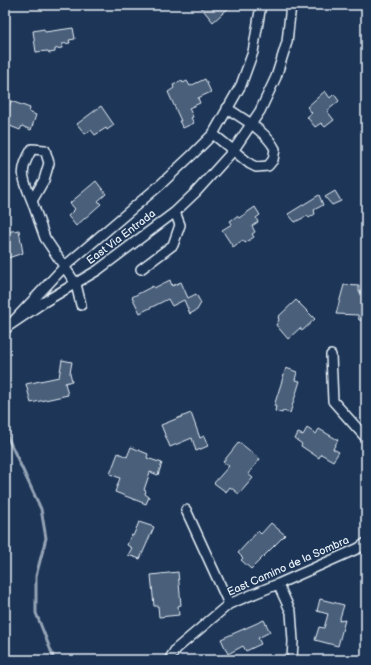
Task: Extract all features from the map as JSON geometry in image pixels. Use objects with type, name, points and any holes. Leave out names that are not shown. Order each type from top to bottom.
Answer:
[{"type":"street","name":"East Via Entrada","points":[[8,327],[65,266],[160,185],[213,134],[241,85],[253,52],[261,5]]},
{"type":"street","name":"East Via Entrada","points":[[8,327],[44,302],[98,270],[175,212],[196,192],[233,151],[260,111],[276,77],[287,42],[291,5]]},
{"type":"street","points":[[213,134],[233,151],[256,167],[268,166],[273,160],[276,148],[271,141],[251,124],[227,108]]},
{"type":"street","points":[[32,202],[44,180],[49,162],[45,150],[32,149],[24,162],[23,177],[32,202],[45,238],[76,284],[81,305]]},
{"type":"street","points":[[141,269],[173,244],[180,225],[175,212]]},
{"type":"street","points":[[331,355],[333,401],[366,438]]},
{"type":"street","points":[[186,510],[229,604]]},
{"type":"street","name":"East Camino de la Sombra","points":[[169,660],[176,648],[229,604],[359,548],[366,543]]},
{"type":"street","points":[[278,584],[291,612],[293,641],[292,660]]},
{"type":"building","points":[[199,5],[232,5],[213,22]]},
{"type":"building","points":[[73,28],[75,39],[69,40],[70,43],[62,44],[62,48],[55,49],[55,52],[36,52],[33,31],[44,29],[45,32]]},
{"type":"building","points":[[205,79],[211,92],[198,98],[200,103],[189,108],[193,117],[191,118],[194,123],[183,128],[168,92],[174,88],[173,85],[182,81],[183,83],[187,81],[190,86]]},
{"type":"building","points":[[325,91],[330,98],[334,94],[339,101],[327,111],[334,120],[325,127],[321,123],[315,127],[307,117],[312,113],[307,107]]},
{"type":"building","points":[[11,101],[30,108],[29,112],[36,115],[31,130],[22,126],[20,130],[5,124],[5,106],[9,107]]},
{"type":"building","points":[[101,106],[114,125],[95,135],[91,130],[85,134],[77,124]]},
{"type":"building","points":[[96,181],[106,194],[98,201],[101,204],[76,226],[68,216],[75,209],[70,203]]},
{"type":"building","points":[[335,191],[341,201],[332,205],[325,197]]},
{"type":"building","points":[[319,195],[323,205],[314,210],[315,214],[309,218],[307,216],[295,222],[288,214]]},
{"type":"building","points":[[255,207],[260,215],[256,218],[258,222],[252,226],[255,232],[252,234],[254,237],[245,243],[243,240],[233,247],[222,230],[232,224],[230,221],[237,216],[239,218]]},
{"type":"building","points":[[19,230],[23,253],[5,259],[5,232]]},
{"type":"building","points":[[170,280],[172,286],[181,282],[188,298],[196,294],[201,303],[197,310],[190,314],[184,300],[172,306],[168,299],[140,313],[132,297],[153,286],[154,288]]},
{"type":"building","points":[[344,285],[359,286],[359,292],[366,292],[366,321],[359,320],[358,315],[336,314]]},
{"type":"building","points":[[296,300],[315,319],[302,331],[300,328],[288,339],[276,325],[279,320],[278,317]]},
{"type":"building","points":[[62,360],[72,362],[70,373],[72,381],[65,383],[68,395],[31,403],[26,384],[59,377]]},
{"type":"building","points":[[286,368],[297,372],[295,380],[300,381],[290,413],[283,411],[282,413],[275,411],[276,406],[274,406]]},
{"type":"building","points":[[191,413],[200,438],[204,436],[208,446],[196,451],[192,438],[170,447],[161,425]]},
{"type":"building","points":[[307,428],[316,434],[319,429],[338,440],[333,449],[339,452],[333,461],[321,454],[319,458],[301,446],[302,444],[295,439],[298,433],[303,435]]},
{"type":"building","points":[[239,442],[260,459],[248,474],[253,478],[239,494],[230,487],[226,492],[214,483],[229,466],[223,462]]},
{"type":"building","points":[[131,447],[148,454],[147,458],[162,463],[158,475],[150,472],[144,490],[146,491],[145,494],[149,497],[146,504],[115,492],[120,478],[110,474],[118,453],[127,457]]},
{"type":"building","points":[[139,522],[154,527],[140,559],[128,555],[132,548],[127,545]]},
{"type":"building","points":[[271,523],[285,535],[251,569],[241,560],[243,558],[238,553],[258,531],[261,534]]},
{"type":"building","points":[[178,572],[181,605],[178,606],[179,615],[159,617],[158,606],[154,606],[151,575]]},
{"type":"building","points":[[320,599],[344,605],[339,621],[345,620],[338,646],[315,640],[319,627],[324,628],[328,614],[317,611]]},
{"type":"building","points":[[264,620],[270,632],[258,638],[261,644],[246,651],[243,646],[228,654],[221,639]]},
{"type":"waterway","points":[[5,429],[41,509],[46,538],[36,576],[36,613],[53,656],[52,660]]}]
